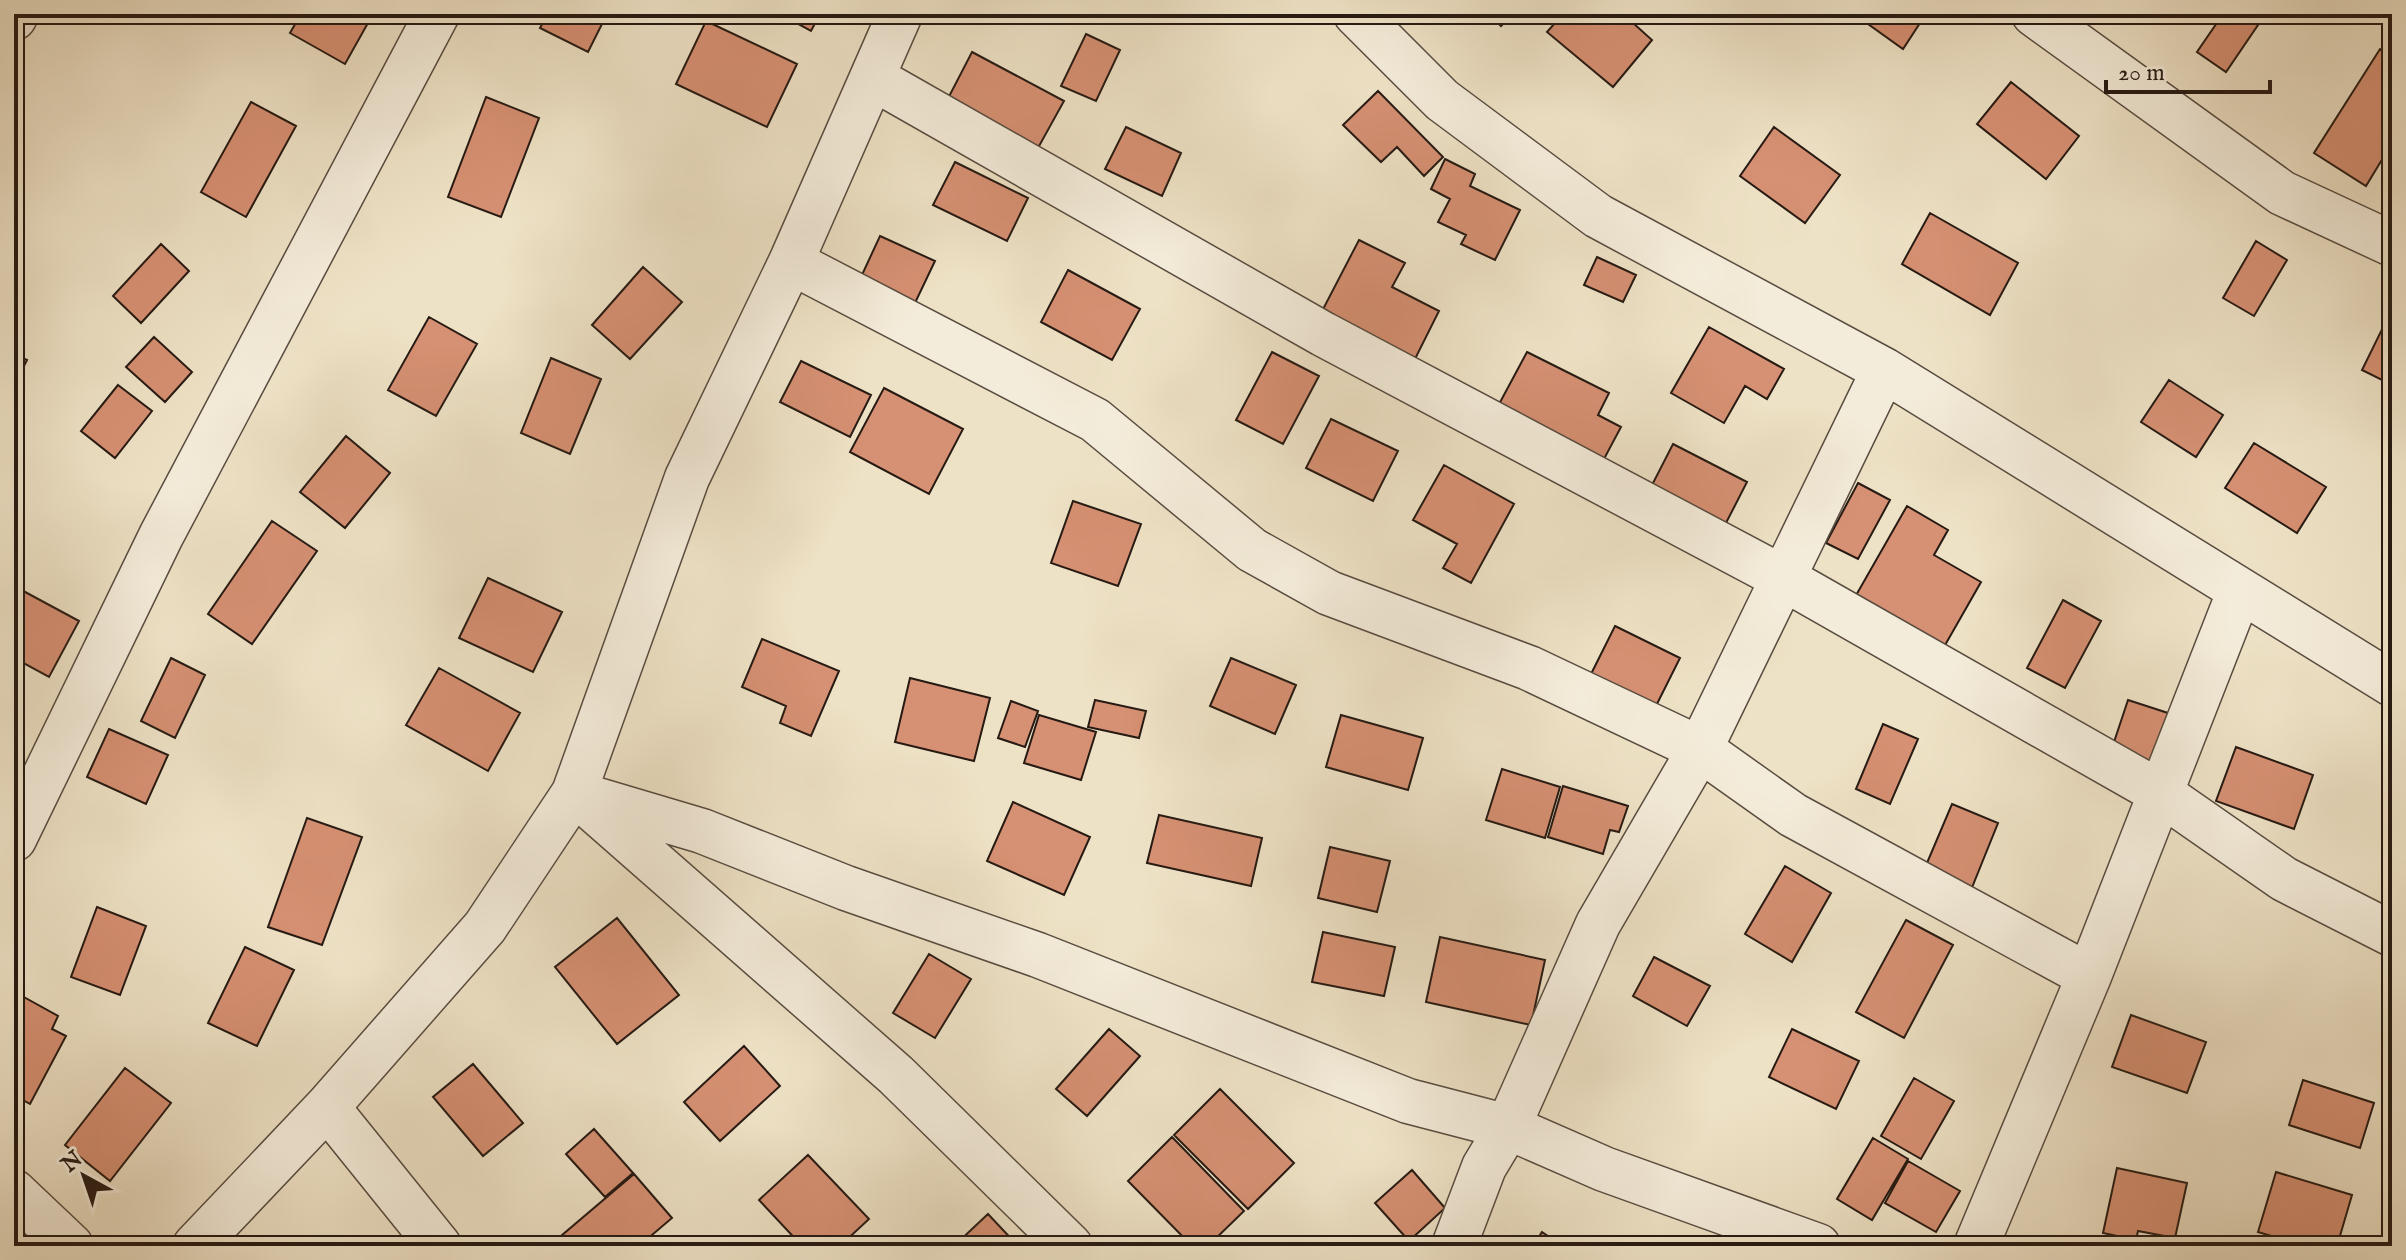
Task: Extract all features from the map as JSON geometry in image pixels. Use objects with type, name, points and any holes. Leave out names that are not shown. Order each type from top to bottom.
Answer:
[{"type":"street","points":[[14,839],[161,536],[437,14]]},
{"type":"street","points":[[195,1246],[327,1107],[485,927],[574,793],[687,478],[791,262],[900,14]]},
{"type":"street","points":[[1356,14],[1442,100],[1598,216],[1884,370],[2392,684]]},
{"type":"street","points":[[2034,14],[2282,193],[2392,244]]},
{"type":"street","points":[[873,78],[1323,334],[1783,578],[2159,792],[2284,879],[2392,934]]},
{"type":"street","points":[[791,262],[1095,420],[1252,550],[1329,593],[1529,668],[1700,749],[1793,815],[2089,976]]},
{"type":"street","points":[[1454,1246],[1484,1167],[1508,1127],[1598,924],[1700,749],[1884,370]]},
{"type":"street","points":[[1976,1246],[2089,976],[2240,590]]},
{"type":"street","points":[[574,793],[702,831],[846,888],[1038,955],[1408,1101],[1508,1127],[1604,1169],[1818,1246]]},
{"type":"street","points":[[574,793],[896,1075],[1070,1246]]},
{"type":"street","points":[[327,1107],[439,1246]]},
{"type":"street","points":[[14,1192],[71,1246]]},
{"type":"building","points":[[301,14],[373,14],[345,64],[290,33]]},
{"type":"building","points":[[547,14],[607,14],[588,52],[540,28]]},
{"type":"building","points":[[780,14],[820,14],[811,31]]},
{"type":"building","points":[[1489,14],[1513,14],[1501,26]]},
{"type":"building","points":[[1563,14],[1623,14],[1652,40],[1613,87],[1547,32]]},
{"type":"building","points":[[1854,14],[1906,14],[1920,23],[1903,49]]},
{"type":"building","points":[[2223,14],[2241,14],[2258,25],[2226,72],[2197,52]]},
{"type":"building","points":[[706,21],[797,64],[767,127],[676,84]]},
{"type":"building","points":[[1086,34],[1120,50],[1096,101],[1061,86]]},
{"type":"building","points":[[2380,49],[2392,56],[2392,143],[2366,186],[2314,153]]},
{"type":"building","points":[[972,52],[1064,101],[1033,157],[942,110]]},
{"type":"building","points":[[2011,82],[2079,136],[2046,179],[1977,124]]},
{"type":"building","points":[[1378,91],[1443,157],[1424,176],[1397,147],[1381,162],[1343,125]]},
{"type":"building","points":[[486,97],[539,118],[501,217],[448,197]]},
{"type":"building","points":[[251,102],[296,126],[246,217],[201,192]]},
{"type":"building","points":[[1126,127],[1181,153],[1162,196],[1105,169]]},
{"type":"building","points":[[1774,127],[1840,175],[1805,223],[1740,176]]},
{"type":"building","points":[[1445,159],[1475,174],[1470,186],[1520,210],[1495,260],[1461,244],[1466,235],[1438,222],[1450,199],[1431,189]]},
{"type":"building","points":[[955,162],[1028,198],[1007,241],[933,205]]},
{"type":"building","points":[[1930,213],[2018,263],[1990,315],[1902,264]]},
{"type":"building","points":[[880,236],[935,261],[915,303],[861,277]]},
{"type":"building","points":[[1359,240],[1405,263],[1392,287],[1439,311],[1413,363],[1320,315]]},
{"type":"building","points":[[2256,241],[2287,260],[2254,316],[2223,298]]},
{"type":"building","points":[[161,244],[189,271],[141,323],[113,296]]},
{"type":"building","points":[[1597,257],[1636,275],[1623,302],[1584,285]]},
{"type":"building","points":[[643,267],[682,302],[630,359],[592,325]]},
{"type":"building","points":[[1068,270],[1140,309],[1112,360],[1041,322]]},
{"type":"building","points":[[2392,309],[2392,385],[2362,370]]},
{"type":"building","points":[[429,317],[477,344],[436,416],[388,390]]},
{"type":"building","points":[[1709,327],[1784,369],[1767,399],[1745,386],[1724,423],[1671,393]]},
{"type":"building","points":[[154,337],[192,372],[165,402],[126,367]]},
{"type":"building","points":[[1272,352],[1319,376],[1283,444],[1236,420]]},
{"type":"building","points":[[1527,352],[1609,393],[1598,415],[1621,427],[1604,459],[1498,406]]},
{"type":"building","points":[[14,354],[27,360],[14,386]]},
{"type":"building","points":[[551,358],[601,379],[570,454],[521,433]]},
{"type":"building","points":[[801,361],[871,395],[850,437],[780,402]]},
{"type":"building","points":[[2169,380],[2223,415],[2196,457],[2141,422]]},
{"type":"building","points":[[118,385],[152,411],[115,458],[81,431]]},
{"type":"building","points":[[884,388],[963,429],[929,494],[850,452]]},
{"type":"building","points":[[1331,419],[1398,451],[1373,501],[1306,468]]},
{"type":"building","points":[[346,436],[390,473],[345,528],[300,492]]},
{"type":"building","points":[[2254,443],[2326,487],[2297,533],[2225,488]]},
{"type":"building","points":[[1673,444],[1747,482],[1726,523],[1652,485]]},
{"type":"building","points":[[1444,465],[1514,504],[1471,583],[1443,568],[1457,544],[1413,520]]},
{"type":"building","points":[[1858,483],[1890,500],[1858,559],[1826,543]]},
{"type":"building","points":[[1073,501],[1141,524],[1118,586],[1051,563]]},
{"type":"building","points":[[1907,506],[1948,530],[1934,555],[1981,582],[1944,647],[1855,597]]},
{"type":"building","points":[[272,521],[317,551],[252,644],[208,614]]},
{"type":"building","points":[[488,578],[562,612],[533,672],[459,638]]},
{"type":"building","points":[[14,586],[79,621],[49,677],[14,658]]},
{"type":"building","points":[[2063,600],[2101,621],[2065,688],[2027,668]]},
{"type":"building","points":[[1615,626],[1680,658],[1654,710],[1589,678]]},
{"type":"building","points":[[762,639],[839,671],[811,736],[780,723],[786,706],[742,687]]},
{"type":"building","points":[[171,658],[205,675],[175,738],[141,721]]},
{"type":"building","points":[[1231,658],[1296,685],[1275,734],[1210,706]]},
{"type":"building","points":[[439,668],[520,713],[488,771],[406,725]]},
{"type":"building","points":[[910,678],[990,698],[974,761],[895,742]]},
{"type":"building","points":[[1095,700],[1146,711],[1139,738],[1088,727]]},
{"type":"building","points":[[2128,700],[2171,714],[2154,762],[2112,748]]},
{"type":"building","points":[[1011,701],[1038,711],[1025,747],[998,738]]},
{"type":"building","points":[[1039,715],[1096,732],[1081,780],[1024,763]]},
{"type":"building","points":[[1341,715],[1423,738],[1408,790],[1326,767]]},
{"type":"building","points":[[1883,724],[1918,739],[1890,804],[1856,789]]},
{"type":"building","points":[[109,729],[168,755],[146,804],[87,777]]},
{"type":"building","points":[[2236,747],[2313,775],[2294,829],[2216,801]]},
{"type":"building","points":[[1502,769],[1560,787],[1545,838],[1486,820]]},
{"type":"building","points":[[1563,786],[1628,806],[1619,832],[1610,830],[1603,854],[1548,837]]},
{"type":"building","points":[[1013,802],[1090,837],[1064,895],[987,861]]},
{"type":"building","points":[[1952,804],[1998,823],[1971,890],[1924,870]]},
{"type":"building","points":[[1159,815],[1262,838],[1251,886],[1147,863]]},
{"type":"building","points":[[307,818],[362,837],[322,945],[268,927]]},
{"type":"building","points":[[1330,847],[1390,861],[1377,912],[1318,898]]},
{"type":"building","points":[[1785,866],[1831,893],[1792,962],[1745,934]]},
{"type":"building","points":[[97,907],[146,926],[120,995],[71,977]]},
{"type":"building","points":[[617,918],[679,995],[617,1044],[555,967]]},
{"type":"building","points":[[1906,920],[1953,945],[1904,1038],[1856,1012]]},
{"type":"building","points":[[1323,932],[1395,947],[1384,996],[1312,982]]},
{"type":"building","points":[[1440,937],[1545,960],[1531,1025],[1426,1002]]},
{"type":"building","points":[[245,947],[294,970],[257,1046],[208,1023]]},
{"type":"building","points":[[929,954],[971,979],[935,1038],[893,1013]]},
{"type":"building","points":[[1654,957],[1710,986],[1687,1026],[1633,996]]},
{"type":"building","points":[[22,996],[58,1016],[52,1029],[66,1036],[30,1104],[14,1095],[14,1011]]},
{"type":"building","points":[[2131,1015],[2206,1042],[2187,1093],[2112,1067]]},
{"type":"building","points":[[1109,1029],[1140,1056],[1087,1116],[1056,1089]]},
{"type":"building","points":[[1792,1029],[1859,1061],[1836,1109],[1769,1077]]},
{"type":"building","points":[[744,1046],[780,1086],[720,1141],[684,1102]]},
{"type":"building","points":[[473,1064],[523,1123],[483,1156],[433,1097]]},
{"type":"building","points":[[125,1068],[171,1103],[110,1181],[65,1145]]},
{"type":"building","points":[[1914,1078],[1954,1101],[1921,1159],[1881,1136]]},
{"type":"building","points":[[2303,1080],[2374,1103],[2360,1148],[2289,1125]]},
{"type":"building","points":[[1220,1089],[1294,1163],[1248,1209],[1174,1135]]},
{"type":"building","points":[[594,1129],[633,1173],[605,1197],[566,1154]]},
{"type":"building","points":[[1172,1137],[1244,1211],[1208,1246],[1192,1246],[1128,1181]]},
{"type":"building","points":[[1873,1138],[1908,1159],[1872,1220],[1837,1199]]},
{"type":"building","points":[[808,1155],[869,1219],[840,1246],[802,1246],[759,1200]]},
{"type":"building","points":[[1908,1161],[1960,1191],[1936,1232],[1885,1203]]},
{"type":"building","points":[[2117,1168],[2187,1183],[2175,1238],[2138,1231],[2136,1240],[2103,1233]]},
{"type":"building","points":[[1412,1170],[1445,1208],[1409,1241],[1375,1203]]},
{"type":"building","points":[[2276,1172],[2352,1195],[2337,1246],[2305,1246],[2258,1232]]},
{"type":"building","points":[[634,1174],[672,1218],[639,1246],[569,1246],[561,1236]]},
{"type":"building","points":[[988,1214],[1018,1246],[954,1246]]},
{"type":"building","points":[[1542,1232],[1563,1246],[1533,1246]]}]
